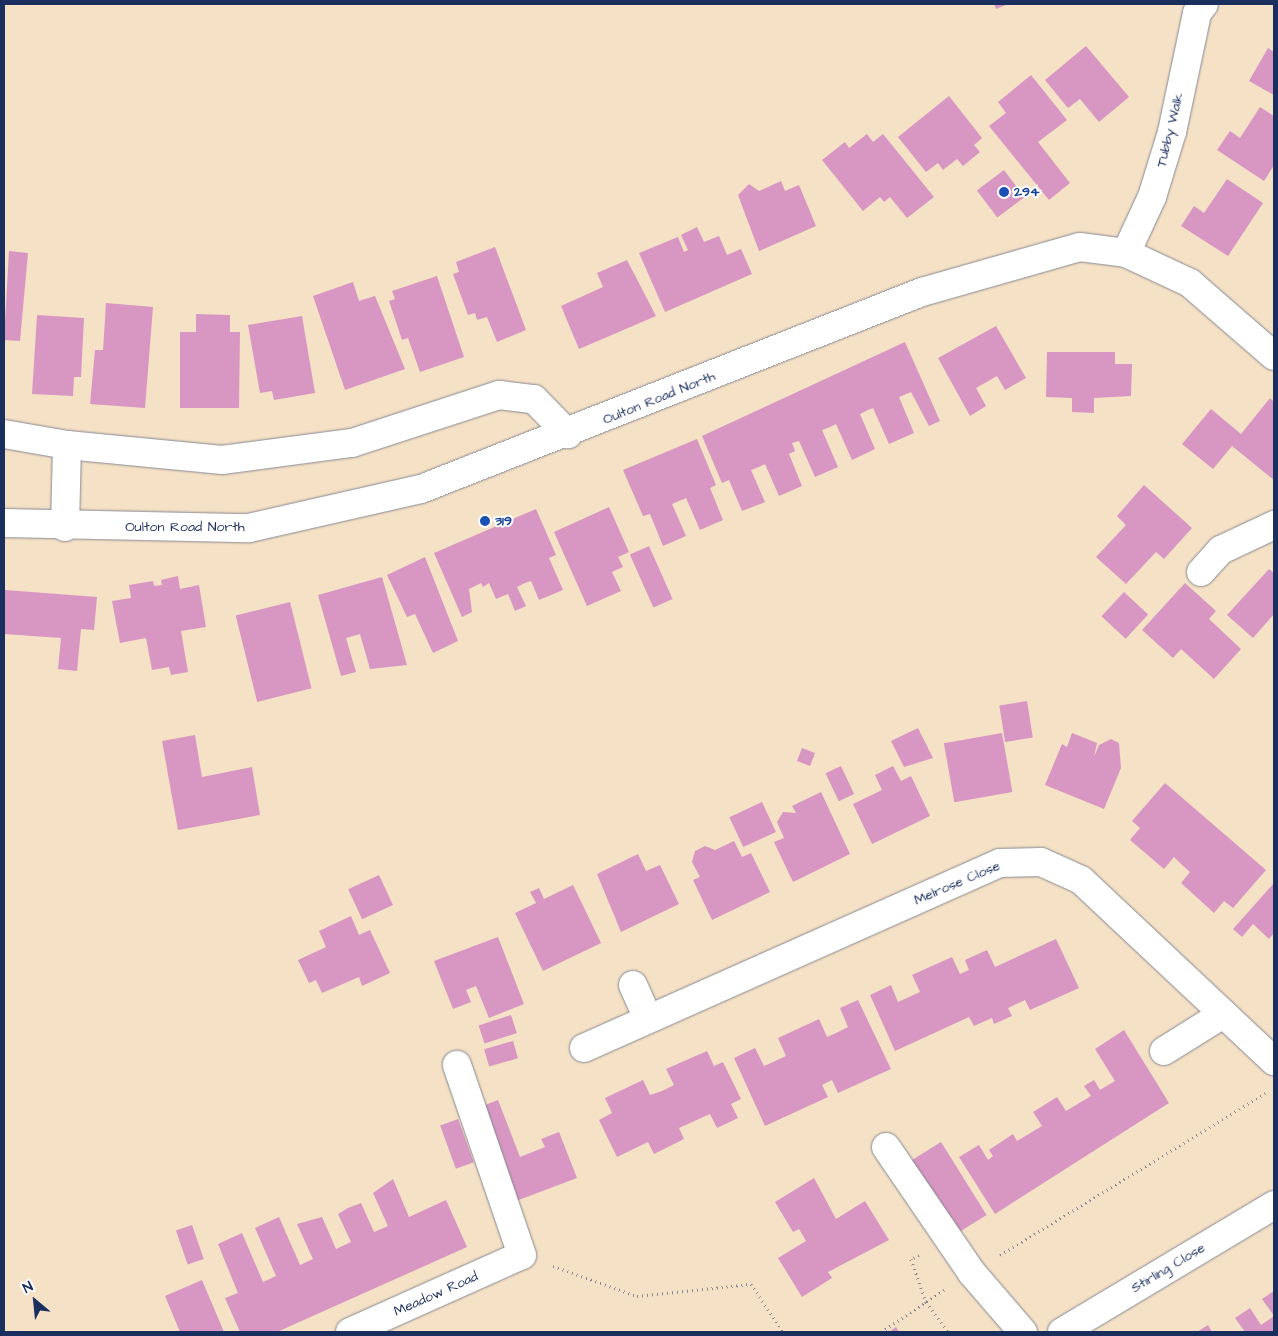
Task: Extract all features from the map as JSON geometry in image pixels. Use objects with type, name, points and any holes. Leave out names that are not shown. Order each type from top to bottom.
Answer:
[{"type":"street","name":"Tubby Walk","points":[[1126,253],[1152,197],[1172,132],[1197,7]]},
{"type":"street","name":"Oulton Road North","points":[[4,523],[65,527],[249,528],[420,490],[568,434],[949,283],[1080,247],[1126,253],[1190,283],[1274,356]]},
{"type":"street","points":[[4,434],[67,446],[222,460],[352,443],[499,395],[534,399],[568,434]]},
{"type":"street","points":[[65,527],[67,446]]},
{"type":"street","points":[[1201,572],[1221,550],[1274,525]]},
{"type":"street","name":"Melrose Close","points":[[584,1048],[1000,863],[1041,862],[1081,880],[1274,1061]]},
{"type":"street","points":[[633,985],[648,1019]]},
{"type":"street","points":[[1164,1051],[1223,1014]]},
{"type":"street","points":[[456,1065],[522,1255]]},
{"type":"street","points":[[886,1147],[972,1273],[1023,1332]]},
{"type":"street","name":"Stirling Close","points":[[1062,1332],[1274,1204]]},
{"type":"street","name":"Meadow Road","points":[[350,1332],[522,1255]]},
{"type":"path","points":[[881,1332],[972,1273],[1274,1087]]},
{"type":"path","points":[[948,1237],[911,1259],[926,1302],[948,1332]]},
{"type":"path","points":[[522,1255],[637,1296],[751,1284],[783,1332]]},
{"type":"building","points":[[994,4],[1008,4],[996,9]]},
{"type":"building","points":[[1086,46],[1129,97],[1099,122],[1080,99],[1068,108],[1045,80]]},
{"type":"building","points":[[1268,48],[1274,52],[1274,95],[1249,81]]},
{"type":"building","points":[[1031,75],[1067,120],[1038,142],[1070,183],[1049,200],[989,126],[1006,113],[998,102]]},
{"type":"building","points":[[949,96],[982,138],[974,145],[980,152],[963,166],[957,159],[943,170],[938,163],[926,172],[898,137]]},
{"type":"building","points":[[1260,107],[1274,116],[1274,165],[1264,181],[1217,150],[1230,131],[1240,138]]},
{"type":"building","points":[[867,134],[873,142],[883,134],[934,197],[907,218],[890,197],[884,202],[880,197],[863,211],[822,160],[845,142],[849,148]]},
{"type":"building","points":[[1004,170],[1024,197],[997,218],[977,190]]},
{"type":"building","points":[[1227,179],[1263,203],[1228,256],[1181,226],[1194,206],[1204,213]]},
{"type":"building","points":[[781,181],[785,191],[799,185],[816,226],[759,251],[738,195],[749,184],[759,191]]},
{"type":"building","points":[[697,227],[704,242],[719,236],[727,255],[741,249],[752,274],[665,312],[639,253],[678,237],[684,252],[688,250],[681,235]]},
{"type":"building","points":[[495,247],[526,330],[497,342],[487,317],[477,320],[475,313],[468,315],[453,274],[459,272],[456,262]]},
{"type":"building","points":[[9,251],[28,253],[20,341],[4,340]]},
{"type":"building","points":[[627,260],[656,316],[579,349],[561,306],[603,287],[597,273]]},
{"type":"building","points":[[437,276],[464,357],[420,372],[408,338],[402,340],[389,301],[395,299],[392,291]]},
{"type":"building","points":[[353,282],[359,301],[375,296],[405,369],[345,390],[313,296]]},
{"type":"building","points":[[106,303],[153,307],[145,408],[90,404],[95,350],[103,350]]},
{"type":"building","points":[[196,314],[230,315],[230,332],[240,332],[239,408],[180,408],[180,332],[196,332]]},
{"type":"building","points":[[37,315],[84,318],[81,377],[74,377],[73,396],[32,394]]},
{"type":"building","points":[[302,316],[315,393],[274,400],[272,391],[260,393],[248,325]]},
{"type":"building","points":[[996,326],[1026,378],[1005,390],[997,376],[976,388],[986,406],[970,416],[938,358]]},
{"type":"building","points":[[905,342],[940,421],[929,426],[911,392],[899,397],[914,433],[889,444],[873,408],[868,410],[860,414],[875,449],[852,460],[836,424],[822,430],[838,467],[815,477],[799,441],[792,443],[795,451],[789,454],[802,486],[779,496],[765,464],[751,470],[765,502],[742,511],[729,480],[722,483],[702,436]]},
{"type":"building","points":[[1047,352],[1115,352],[1115,364],[1132,364],[1131,396],[1094,398],[1094,413],[1072,412],[1072,398],[1046,397]]},
{"type":"building","points":[[1270,398],[1274,402],[1274,480],[1232,446],[1213,469],[1182,444],[1211,409],[1241,434]]},
{"type":"building","points":[[697,439],[716,485],[710,488],[723,520],[700,530],[686,498],[672,504],[686,536],[663,546],[650,514],[643,516],[623,470]]},
{"type":"building","points":[[1144,485],[1192,528],[1164,559],[1156,552],[1126,584],[1096,557],[1126,525],[1117,516]]},
{"type":"building","points":[[609,507],[629,552],[618,557],[623,567],[612,572],[621,591],[587,606],[554,532]]},
{"type":"building","points":[[536,509],[556,555],[549,558],[563,590],[539,600],[531,581],[525,583],[517,587],[526,606],[515,611],[508,594],[496,599],[489,583],[483,587],[481,583],[469,589],[472,612],[462,617],[434,553]]},
{"type":"building","points":[[649,546],[673,599],[653,608],[630,555]]},
{"type":"building","points":[[425,557],[458,641],[433,653],[415,614],[407,617],[387,575]]},
{"type":"building","points":[[1269,569],[1274,573],[1274,614],[1253,638],[1227,615]]},
{"type":"building","points":[[178,576],[180,589],[199,585],[206,627],[181,631],[188,672],[171,675],[169,667],[152,670],[146,638],[120,643],[112,601],[131,598],[129,585],[153,581],[154,586],[162,585],[161,580]]},
{"type":"building","points":[[382,577],[407,665],[370,669],[360,634],[346,638],[356,672],[341,676],[318,595]]},
{"type":"building","points":[[1185,583],[1216,611],[1209,619],[1241,649],[1214,679],[1181,649],[1173,658],[1142,630]]},
{"type":"building","points":[[5,590],[97,597],[94,630],[81,629],[77,671],[58,669],[61,638],[4,634]]},
{"type":"building","points":[[1124,592],[1148,615],[1126,639],[1101,616]]},
{"type":"building","points":[[290,602],[312,688],[257,702],[236,616]]},
{"type":"building","points":[[1027,701],[1033,738],[1005,742],[999,705]]},
{"type":"building","points":[[918,728],[933,758],[904,767],[891,741]]},
{"type":"building","points":[[1002,733],[1012,792],[954,802],[944,743]]},
{"type":"building","points":[[1072,733],[1097,743],[1094,757],[1099,745],[1111,739],[1119,743],[1121,768],[1104,809],[1045,785],[1062,744],[1067,747]]},
{"type":"building","points":[[195,735],[202,777],[252,767],[260,815],[178,830],[162,741]]},
{"type":"building","points":[[802,748],[815,753],[810,766],[797,761]]},
{"type":"building","points":[[841,766],[854,794],[839,801],[826,773]]},
{"type":"building","points":[[893,766],[901,781],[911,776],[930,816],[872,844],[853,804],[882,790],[875,775]]},
{"type":"building","points":[[1165,783],[1266,870],[1233,908],[1224,901],[1214,913],[1181,883],[1190,872],[1174,857],[1164,869],[1130,840],[1140,828],[1132,821]]},
{"type":"building","points":[[821,792],[850,854],[793,882],[774,842],[784,838],[777,822],[783,812],[796,813],[792,806]]},
{"type":"building","points":[[762,802],[776,832],[743,847],[729,817]]},
{"type":"building","points":[[734,841],[742,857],[751,853],[770,892],[712,920],[693,880],[700,877],[692,862],[695,851],[705,846],[715,850]]},
{"type":"building","points":[[638,854],[646,871],[660,865],[679,904],[621,932],[597,874]]},
{"type":"building","points":[[379,875],[393,905],[362,919],[348,889]]},
{"type":"building","points":[[1274,883],[1274,933],[1269,939],[1253,924],[1242,937],[1233,929]]},
{"type":"building","points":[[573,885],[601,943],[543,971],[515,913],[536,903],[530,892],[539,888],[544,899]]},
{"type":"building","points":[[351,916],[359,935],[370,930],[390,973],[362,986],[359,977],[322,993],[316,980],[309,983],[298,960],[326,947],[319,931]]},
{"type":"building","points":[[498,937],[524,1004],[489,1018],[476,986],[466,990],[471,1002],[453,1009],[434,961]]},
{"type":"building","points":[[1056,939],[1079,988],[1030,1010],[1025,1000],[1008,1008],[1012,1016],[994,1024],[992,1018],[974,1026],[969,1017],[895,1051],[870,995],[891,985],[898,1002],[920,992],[912,975],[952,957],[960,974],[969,970],[965,960],[987,950],[995,967]]},
{"type":"building","points":[[858,1000],[891,1069],[838,1093],[832,1080],[822,1085],[828,1097],[765,1126],[734,1058],[755,1048],[764,1066],[773,1062],[786,1056],[778,1038],[819,1019],[827,1037],[836,1033],[848,1027],[840,1008]]},
{"type":"building","points":[[511,1015],[517,1033],[485,1044],[479,1026]]},
{"type":"building","points":[[1124,1030],[1169,1103],[995,1214],[959,1157],[979,1145],[988,1160],[993,1156],[989,1150],[1013,1134],[1017,1141],[1042,1126],[1033,1112],[1057,1097],[1066,1111],[1091,1096],[1084,1086],[1094,1080],[1100,1090],[1115,1081],[1095,1049]]},
{"type":"building","points":[[513,1041],[518,1058],[489,1067],[484,1049]]},
{"type":"building","points":[[707,1051],[714,1066],[723,1062],[741,1099],[731,1104],[738,1118],[717,1128],[710,1114],[679,1128],[684,1139],[654,1154],[648,1142],[617,1157],[599,1120],[612,1113],[605,1098],[643,1080],[650,1095],[662,1091],[674,1085],[666,1069]]},
{"type":"building","points":[[498,1100],[520,1157],[545,1147],[541,1139],[559,1132],[577,1178],[516,1201],[480,1107]]},
{"type":"building","points":[[458,1119],[474,1162],[456,1169],[440,1125]]},
{"type":"building","points":[[941,1142],[987,1215],[957,1233],[911,1161]]},
{"type":"building","points":[[814,1178],[836,1219],[865,1201],[889,1240],[828,1272],[832,1278],[802,1297],[778,1258],[806,1241],[799,1229],[793,1232],[775,1202]]},
{"type":"building","points":[[393,1179],[409,1217],[446,1200],[467,1247],[277,1332],[240,1332],[225,1298],[238,1293],[218,1244],[242,1233],[263,1282],[276,1276],[255,1228],[279,1217],[300,1265],[313,1259],[297,1224],[322,1217],[336,1249],[351,1242],[338,1214],[348,1208],[361,1203],[374,1232],[388,1226],[373,1193]]},
{"type":"building","points":[[192,1225],[204,1259],[188,1265],[176,1231]]},
{"type":"building","points":[[202,1280],[224,1332],[180,1332],[165,1296]]},
{"type":"building","points":[[1274,1291],[1274,1316],[1262,1299]]},
{"type":"building","points":[[1250,1308],[1261,1325],[1274,1316],[1274,1332],[1245,1332],[1235,1318]]},
{"type":"building","points":[[1208,1325],[1212,1332],[1197,1332]]},
{"type":"building","points":[[896,1327],[899,1332],[889,1332]]},
{"type":"place","name":"294","points":[[1004,192]]},
{"type":"place","name":"319","points":[[485,521]]}]
